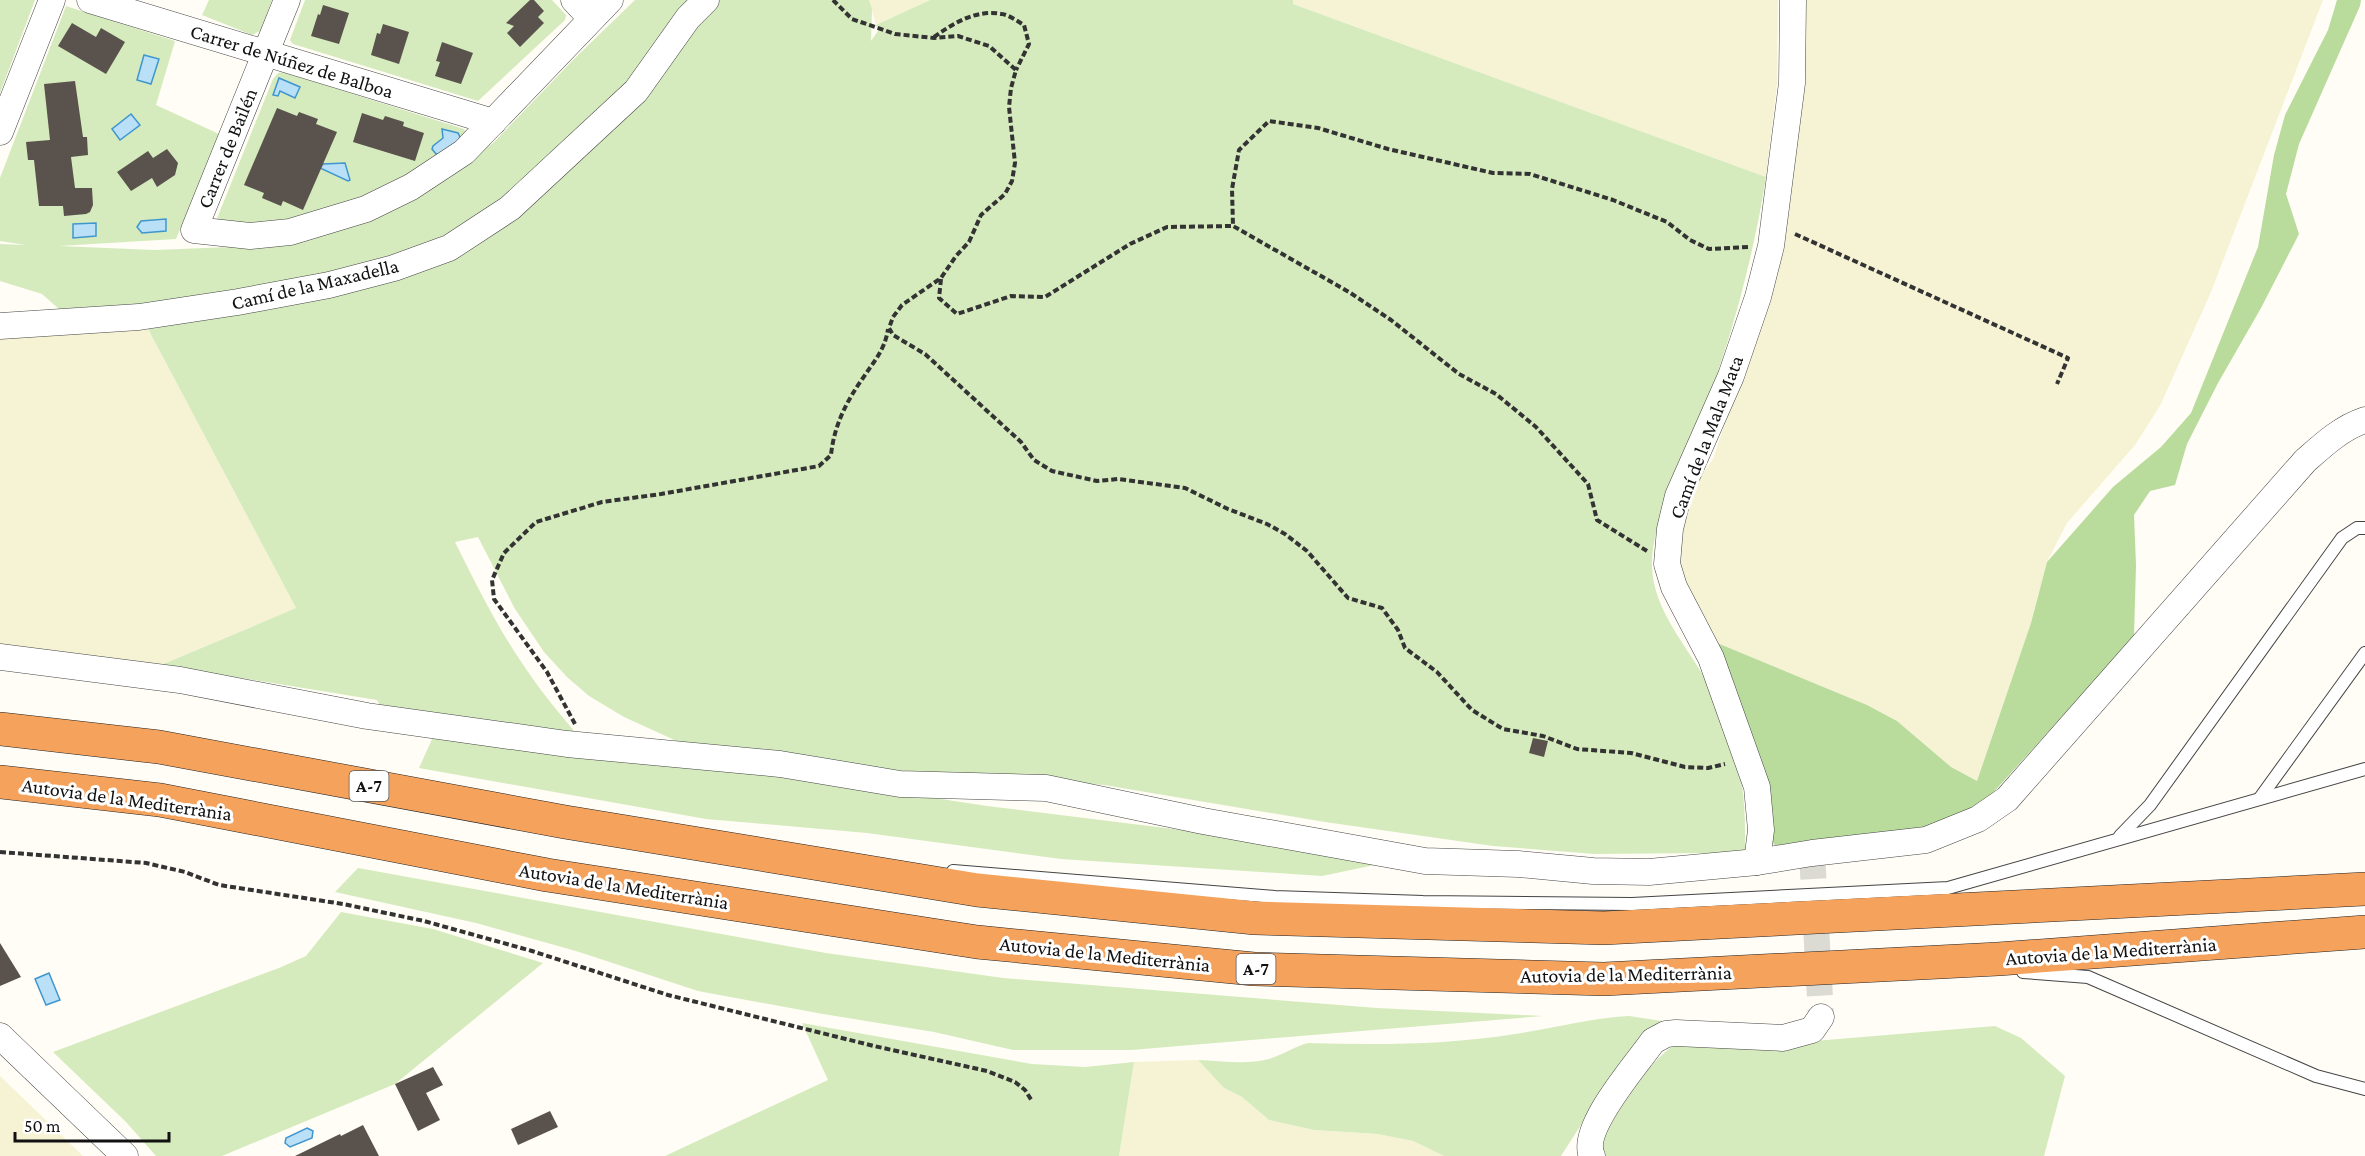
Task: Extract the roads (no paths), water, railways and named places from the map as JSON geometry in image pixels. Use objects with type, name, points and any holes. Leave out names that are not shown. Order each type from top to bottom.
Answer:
[{"type":"highway","name":"A-7","points":[[0,729],[159,747],[565,822],[977,891],[1255,918],[1604,928],[2365,889]]},
{"type":"highway","name":"Autovia de la Mediterrània","points":[[0,782],[160,800],[547,875],[978,942],[1254,969],[1604,979],[2010,959],[2365,932]]},
{"type":"street","points":[[0,132],[52,0]]},
{"type":"street","name":"Carrer de Núñez de Balboa","points":[[90,0],[493,122]]},
{"type":"street","name":"Carrer de Bailén","points":[[287,0],[194,230],[250,236],[290,232],[366,209],[411,187],[464,152],[493,122]]},
{"type":"street","points":[[493,122],[583,9],[610,0]]},
{"type":"street","name":"Camí de la Maxadella","points":[[0,326],[139,317],[238,302],[329,285],[394,268],[449,248],[510,208],[636,92],[688,18],[706,0]]},
{"type":"street","name":"Camí de la Mala Mata","points":[[1757,862],[1761,830],[1757,787],[1711,658],[1674,587],[1667,564],[1670,529],[1678,496],[1731,376],[1758,297],[1773,235],[1792,83],[1793,0]]},
{"type":"street","points":[[0,657],[180,680],[367,716],[586,746],[780,764],[900,784],[1046,788],[1203,821],[1425,861],[1649,872],[1757,862],[1812,853],[1926,840],[1978,819],[2007,799],[2305,461],[2327,441],[2353,424],[2365,420]]},
{"type":"street","points":[[1592,1156],[1591,1135],[1600,1116],[1653,1041],[1666,1034],[1677,1032],[1783,1038],[1812,1030],[1821,1017]]},
{"type":"street","points":[[0,1036],[125,1156]]},
{"type":"lane","points":[[2117,839],[2150,805],[2342,538],[2357,528],[2365,528]]},
{"type":"lane","points":[[2260,798],[2365,653]]},
{"type":"lane","points":[[737,852],[1275,897],[1632,904],[1948,888],[2365,769]]},
{"type":"lane","points":[[1761,971],[1999,972],[2088,977],[2316,1076],[2365,1089]]},
{"type":"water","points":[[144,55],[159,59],[151,84],[137,80]]},
{"type":"water","points":[[279,78],[300,87],[295,98],[280,91],[278,96],[273,95]]},
{"type":"water","points":[[131,114],[140,125],[120,140],[112,129]]},
{"type":"water","points":[[442,129],[458,133],[460,137],[440,154],[436,154],[432,149],[443,138]]},
{"type":"water","points":[[345,163],[350,180],[348,181],[320,168],[323,164]]},
{"type":"water","points":[[166,219],[166,231],[142,233],[137,227],[141,221]]},
{"type":"water","points":[[96,223],[96,236],[73,238],[73,224]]},
{"type":"water","points":[[49,973],[60,1000],[46,1005],[35,979]]},
{"type":"water","points":[[307,1128],[313,1131],[312,1138],[290,1147],[285,1143],[286,1138]]},
{"type":"tunnel","points":[[1812,853],[1821,1017]]}]
